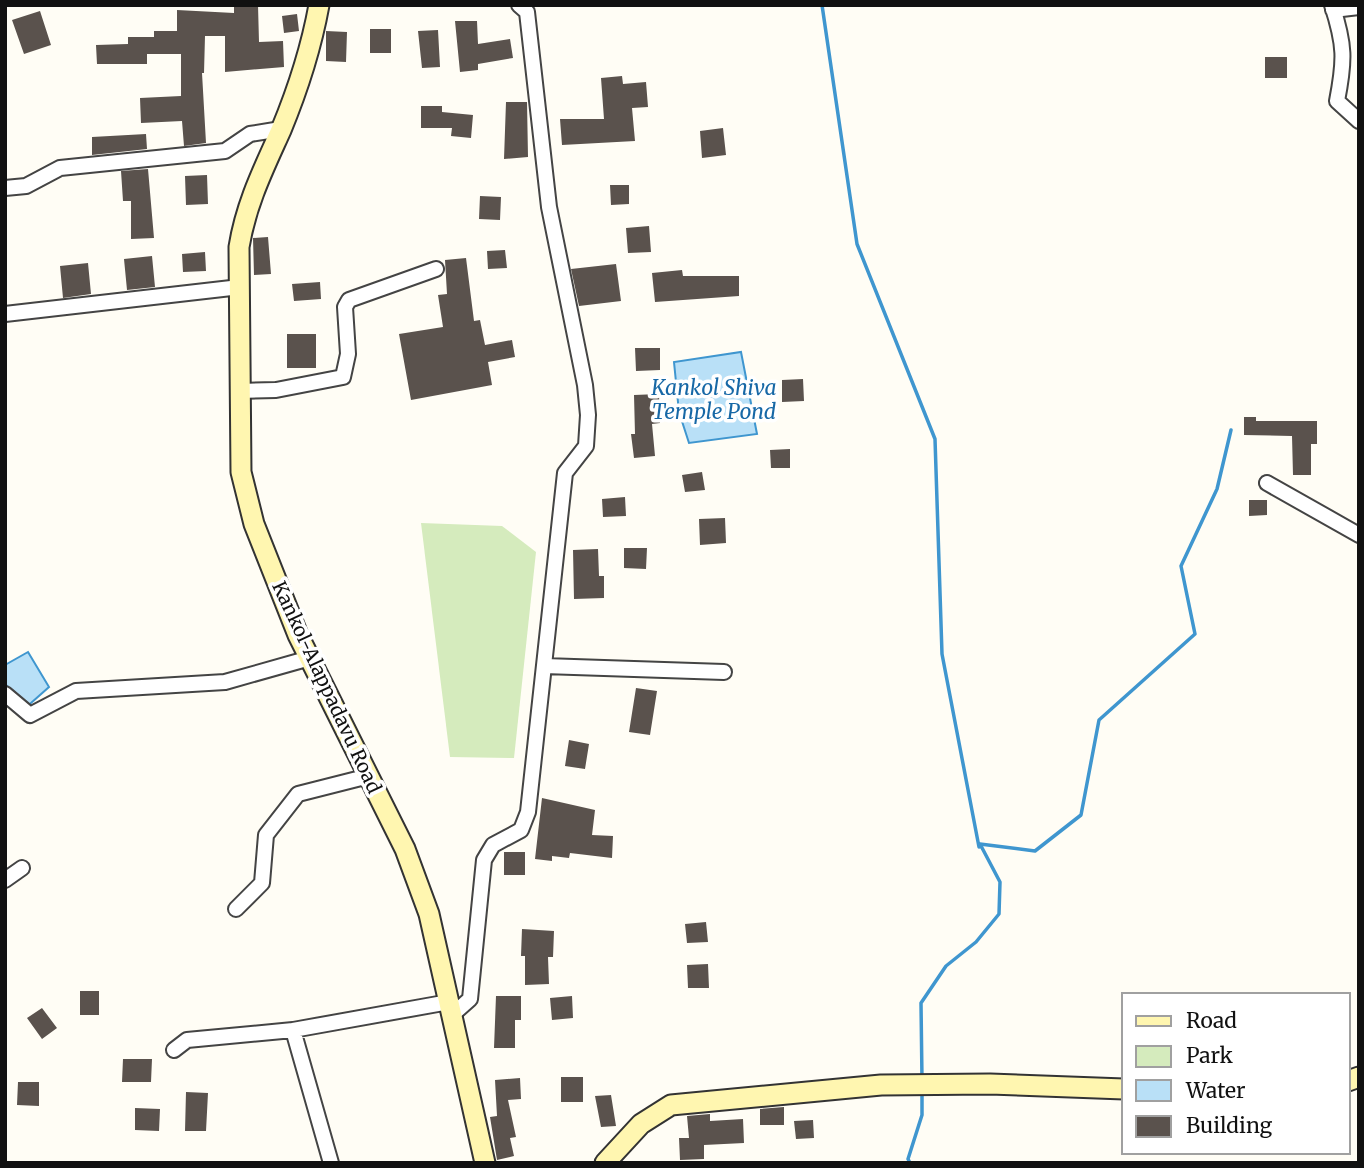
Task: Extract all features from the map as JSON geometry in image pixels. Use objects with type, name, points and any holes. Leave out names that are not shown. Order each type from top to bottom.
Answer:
[{"type":"main road","name":"Kankol-Alappadavu Road","points":[[319,5],[311,49],[281,129],[250,197],[243,222],[239,247],[241,472],[254,524],[310,658],[405,849],[429,914],[485,1163]]},
{"type":"main road","points":[[606,1163],[641,1124],[671,1105],[880,1085],[1122,1089]]},
{"type":"street","points":[[174,1049],[187,1040],[293,1030],[450,1009],[470,999],[484,860],[493,845],[522,830],[528,812],[565,473],[586,446],[588,415],[549,207],[527,12],[519,5]]},
{"type":"street","points":[[1359,7],[1332,8],[1342,38],[1345,62],[1337,101],[1359,121]]},
{"type":"street","points":[[5,188],[26,186],[60,168],[225,152],[250,134],[281,129]]},
{"type":"street","points":[[240,391],[276,390],[344,377],[348,354],[345,307],[349,300],[436,269]]},
{"type":"street","points":[[5,314],[240,287]]},
{"type":"street","points":[[1267,483],[1359,535]]},
{"type":"street","points":[[5,694],[30,715],[76,691],[225,682],[310,658]]},
{"type":"street","points":[[544,666],[724,672]]},
{"type":"street","points":[[236,909],[262,883],[266,835],[298,794],[369,776]]},
{"type":"street","points":[[5,880],[22,868]]},
{"type":"street","points":[[293,1030],[331,1163]]},
{"type":"green space","points":[[421,523],[502,526],[536,552],[514,758],[450,757]]},
{"type":"water","name":"Kankol Shiva Temple Pond","points":[[741,352],[757,434],[689,443],[679,412],[674,362]]},
{"type":"water","points":[[28,652],[49,687],[22,711],[5,683],[5,665]]},
{"type":"building","points":[[258,5],[259,42],[283,41],[284,67],[225,72],[225,36],[205,36],[202,73],[206,143],[184,146],[182,121],[141,123],[140,98],[181,96],[181,54],[147,54],[147,64],[97,64],[96,45],[128,44],[128,37],[154,37],[154,31],[177,31],[177,10],[234,13],[234,6]]},
{"type":"building","points":[[40,11],[51,45],[24,54],[12,20]]},
{"type":"building","points":[[297,14],[299,31],[284,33],[282,16]]},
{"type":"building","points":[[455,21],[477,21],[478,44],[510,39],[513,58],[478,64],[478,70],[460,72]]},
{"type":"building","points":[[370,29],[391,29],[391,53],[370,53]]},
{"type":"building","points":[[438,30],[440,67],[422,68],[418,31]]},
{"type":"building","points":[[326,31],[347,32],[346,62],[326,61]]},
{"type":"building","points":[[1265,57],[1287,57],[1287,78],[1265,78]]},
{"type":"building","points":[[622,76],[623,84],[646,82],[648,107],[632,108],[635,141],[562,145],[560,119],[604,119],[601,78]]},
{"type":"building","points":[[506,102],[527,102],[528,157],[504,159]]},
{"type":"building","points":[[421,106],[442,106],[442,112],[473,115],[471,138],[451,136],[452,128],[421,128]]},
{"type":"building","points":[[723,128],[726,155],[702,158],[700,131]]},
{"type":"building","points":[[146,134],[147,149],[92,155],[92,137]]},
{"type":"building","points":[[148,169],[154,238],[131,239],[131,201],[123,201],[121,171]]},
{"type":"building","points":[[207,175],[208,204],[186,205],[185,176]]},
{"type":"building","points":[[610,185],[629,185],[629,204],[611,205]]},
{"type":"building","points":[[480,196],[501,197],[500,220],[479,219]]},
{"type":"building","points":[[649,226],[651,252],[628,253],[626,228]]},
{"type":"building","points":[[268,237],[271,274],[254,275],[253,238]]},
{"type":"building","points":[[505,250],[507,268],[488,269],[487,251]]},
{"type":"building","points":[[205,252],[206,271],[183,272],[182,254]]},
{"type":"building","points":[[152,256],[155,287],[127,290],[124,259]]},
{"type":"building","points":[[466,258],[474,321],[480,320],[485,345],[512,340],[515,357],[488,362],[492,385],[411,400],[399,334],[443,327],[438,295],[447,294],[445,260]]},
{"type":"building","points":[[88,263],[91,294],[63,298],[60,266]]},
{"type":"building","points":[[616,264],[621,301],[579,306],[571,269]]},
{"type":"building","points":[[682,270],[683,276],[739,276],[739,296],[655,302],[652,273]]},
{"type":"building","points":[[320,282],[321,299],[294,301],[292,284]]},
{"type":"building","points":[[287,334],[316,334],[316,368],[287,368]]},
{"type":"building","points":[[635,348],[660,348],[660,370],[636,371]]},
{"type":"building","points":[[803,379],[804,401],[782,402],[782,380]]},
{"type":"building","points":[[659,394],[660,423],[652,424],[655,456],[634,458],[631,434],[635,434],[634,395]]},
{"type":"building","points":[[1244,417],[1256,417],[1256,421],[1317,421],[1317,444],[1311,444],[1311,475],[1293,475],[1292,436],[1244,435]]},
{"type":"building","points":[[790,449],[790,468],[771,468],[770,450]]},
{"type":"building","points":[[702,472],[705,490],[685,492],[682,475]]},
{"type":"building","points":[[625,497],[626,516],[603,517],[602,499]]},
{"type":"building","points":[[1249,500],[1267,500],[1267,515],[1249,516]]},
{"type":"building","points":[[725,518],[726,543],[700,545],[699,519]]},
{"type":"building","points":[[624,548],[647,548],[646,569],[624,568]]},
{"type":"building","points":[[598,549],[599,576],[604,576],[604,598],[574,599],[573,550]]},
{"type":"building","points":[[636,688],[657,691],[650,735],[629,732]]},
{"type":"building","points":[[569,740],[589,744],[585,769],[565,766]]},
{"type":"building","points":[[542,798],[595,810],[592,835],[613,836],[612,858],[570,853],[569,858],[552,856],[552,861],[535,859]]},
{"type":"building","points":[[504,852],[525,852],[525,875],[504,875]]},
{"type":"building","points":[[706,922],[708,942],[687,943],[685,924]]},
{"type":"building","points":[[522,929],[554,931],[553,957],[548,957],[549,984],[525,985],[525,956],[521,956]]},
{"type":"building","points":[[708,964],[709,988],[688,988],[687,965]]},
{"type":"building","points":[[80,991],[99,991],[99,1015],[80,1015]]},
{"type":"building","points":[[496,996],[521,996],[521,1020],[515,1020],[515,1048],[494,1048]]},
{"type":"building","points":[[572,996],[573,1018],[552,1020],[550,998]]},
{"type":"building","points":[[42,1008],[57,1028],[42,1039],[27,1018]]},
{"type":"building","points":[[123,1059],[152,1059],[151,1082],[122,1082]]},
{"type":"building","points":[[561,1077],[583,1077],[583,1102],[561,1102]]},
{"type":"building","points":[[520,1078],[521,1099],[508,1100],[516,1137],[510,1138],[514,1156],[497,1160],[490,1117],[497,1116],[495,1080]]},
{"type":"building","points":[[18,1082],[39,1082],[39,1106],[17,1105]]},
{"type":"building","points":[[186,1092],[208,1093],[206,1131],[185,1131]]},
{"type":"building","points":[[611,1095],[616,1126],[601,1127],[595,1096]]},
{"type":"building","points":[[784,1107],[784,1125],[760,1125],[760,1109]]},
{"type":"building","points":[[135,1108],[160,1109],[159,1131],[135,1130]]},
{"type":"building","points":[[710,1114],[710,1121],[743,1119],[744,1143],[704,1145],[704,1159],[680,1160],[679,1138],[689,1138],[687,1116]]},
{"type":"building","points":[[813,1120],[814,1138],[796,1139],[794,1121]]},
{"type":"waterway","points":[[822,5],[857,244],[935,439],[942,654],[979,847]]},
{"type":"waterway","points":[[980,844],[1035,851],[1081,815],[1099,720],[1195,634],[1181,566],[1217,489],[1231,430]]},
{"type":"waterway","points":[[922,1080],[921,1003],[946,966],[976,942],[999,914],[1000,882],[980,844]]},
{"type":"waterway","points":[[910,1163],[908,1159],[922,1115],[922,1091]]}]
